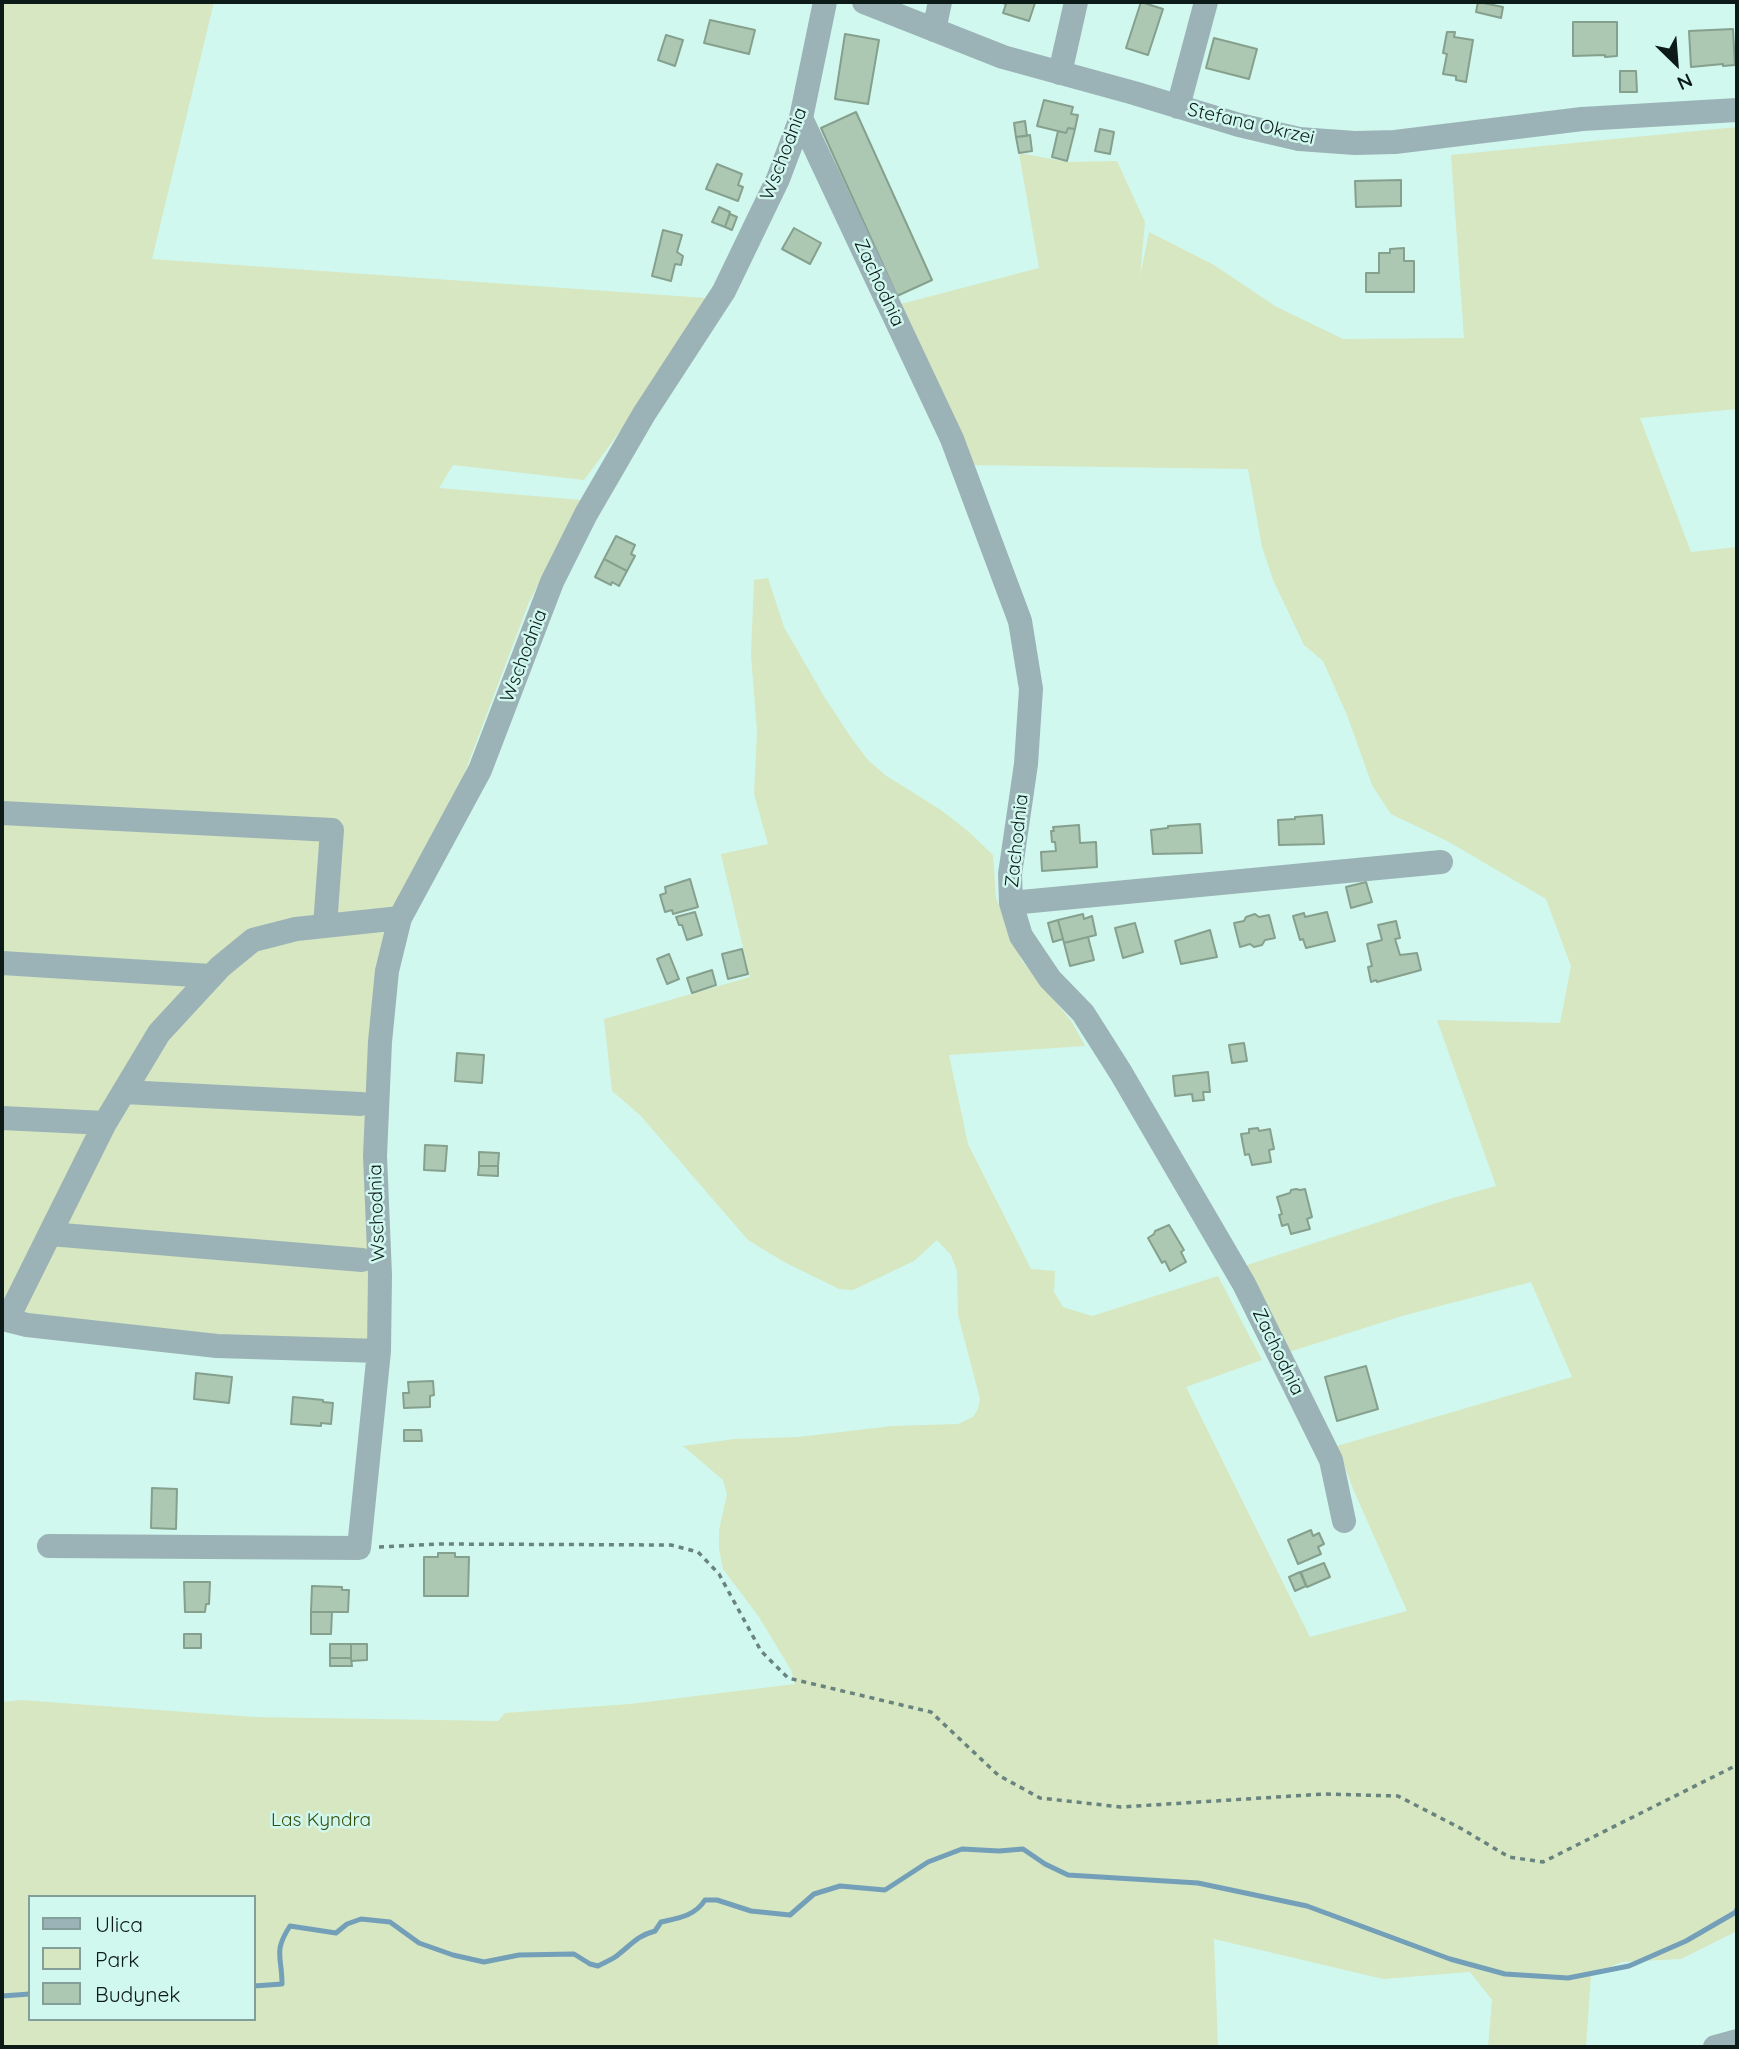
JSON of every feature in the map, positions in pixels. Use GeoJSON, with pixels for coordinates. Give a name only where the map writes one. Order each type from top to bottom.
{"type":"FeatureCollection","features":[{"type":"Feature","properties":{"kind":"street","name":"Wschodnia"},"geometry":{"type":"LineString","coordinates":[[359,1548],[379,1351],[380,1275],[375,1157],[380,1042],[387,971],[400,918],[480,770],[552,582],[586,514],[644,414],[724,291],[778,179],[801,118],[825,2]]}},
{"type":"Feature","properties":{"kind":"street","name":"Stefana Okrzei"},"geometry":{"type":"LineString","coordinates":[[864,2],[1003,57],[1239,125],[1299,139],[1355,143],[1395,142],[1582,119],[1737,110]]}},
{"type":"Feature","properties":{"kind":"street"},"geometry":{"type":"LineString","coordinates":[[934,30],[940,2]]}},
{"type":"Feature","properties":{"kind":"street"},"geometry":{"type":"LineString","coordinates":[[1060,73],[1076,2]]}},
{"type":"Feature","properties":{"kind":"street"},"geometry":{"type":"LineString","coordinates":[[1178,107],[1206,2]]}},
{"type":"Feature","properties":{"kind":"street","name":"Zachodnia"},"geometry":{"type":"LineString","coordinates":[[801,118],[952,439],[1020,621],[1031,689],[1026,764],[1010,874],[1011,903],[1021,936],[1050,979],[1083,1013],[1096,1033],[1244,1284],[1331,1460],[1344,1521]]}},
{"type":"Feature","properties":{"kind":"street"},"geometry":{"type":"LineString","coordinates":[[2,813],[332,830],[325,926]]}},
{"type":"Feature","properties":{"kind":"street"},"geometry":{"type":"LineString","coordinates":[[1011,903],[1441,862]]}},
{"type":"Feature","properties":{"kind":"street"},"geometry":{"type":"LineString","coordinates":[[379,1351],[217,1346],[27,1325],[4,1320],[104,1123],[159,1033],[211,976],[253,940],[296,929],[400,918]]}},
{"type":"Feature","properties":{"kind":"street"},"geometry":{"type":"LineString","coordinates":[[2,963],[211,976]]}},
{"type":"Feature","properties":{"kind":"street"},"geometry":{"type":"LineString","coordinates":[[124,1092],[361,1104]]}},
{"type":"Feature","properties":{"kind":"street"},"geometry":{"type":"LineString","coordinates":[[2,1118],[104,1123]]}},
{"type":"Feature","properties":{"kind":"street"},"geometry":{"type":"LineString","coordinates":[[50,1234],[362,1260]]}},
{"type":"Feature","properties":{"kind":"street"},"geometry":{"type":"LineString","coordinates":[[48,1546],[359,1548]]}},
{"type":"Feature","properties":{"kind":"street"},"geometry":{"type":"LineString","coordinates":[[1715,2047],[1737,2040]]}},
{"type":"Feature","properties":{"kind":"path"},"geometry":{"type":"LineString","coordinates":[[359,1548],[439,1544],[671,1545],[698,1552],[719,1574],[761,1651],[788,1678],[932,1712],[998,1775],[1040,1798],[1121,1807],[1324,1794],[1398,1797],[1462,1829],[1509,1857],[1543,1862],[1737,1765]]}},
{"type":"Feature","properties":{"kind":"green space"},"geometry":{"type":"Polygon","coordinates":[[[2,2],[214,2],[152,259],[706,298],[644,399],[584,480],[453,465],[439,488],[582,500],[529,602],[448,817],[390,937],[373,1359],[2,1322],[2,2]]]}},
{"type":"Feature","properties":{"kind":"green space","name":"Las Kyndra"},"geometry":{"type":"Polygon","coordinates":[[[1737,127],[1737,409],[1640,418],[1691,552],[1737,547],[1737,1931],[1681,1959],[1622,1962],[1591,1975],[1586,2047],[1488,2047],[1492,2000],[1470,1972],[1383,1979],[1214,1939],[1218,2047],[2,2047],[2,1702],[21,1700],[254,1717],[498,1721],[505,1713],[630,1704],[795,1684],[791,1670],[759,1617],[723,1569],[719,1530],[727,1494],[723,1480],[683,1446],[892,1426],[958,1424],[973,1417],[978,1409],[980,1399],[958,1315],[957,1271],[951,1255],[937,1240],[914,1261],[853,1290],[839,1289],[784,1262],[748,1240],[640,1115],[612,1091],[604,1019],[750,977],[721,854],[768,844],[754,794],[757,732],[751,655],[754,580],[768,578],[784,627],[825,698],[868,760],[885,775],[941,810],[993,855],[996,898],[1022,961],[1072,1022],[1085,1046],[949,1055],[968,1144],[1031,1269],[1055,1271],[1054,1292],[1063,1307],[1092,1316],[1218,1276],[1262,1360],[1186,1387],[1310,1637],[1407,1611],[1337,1446],[1572,1377],[1531,1282],[1402,1316],[1286,1353],[1238,1268],[1496,1186],[1437,1020],[1560,1023],[1571,966],[1546,899],[1449,842],[1391,814],[1372,785],[1347,715],[1323,661],[1304,645],[1273,580],[1262,547],[1248,469],[967,465],[897,305],[1039,268],[1019,153],[1068,162],[1117,161],[1145,222],[1140,277],[1149,232],[1214,265],[1275,306],[1343,339],[1464,338],[1451,155],[1737,127]]]}},
{"type":"Feature","properties":{"kind":"building"},"geometry":{"type":"Polygon","coordinates":[[[999,2],[1035,3],[1029,21],[1003,13],[1006,4],[999,2]]]}},
{"type":"Feature","properties":{"kind":"building"},"geometry":{"type":"Polygon","coordinates":[[[1141,2],[1163,9],[1148,55],[1126,48],[1141,2]]]}},
{"type":"Feature","properties":{"kind":"building"},"geometry":{"type":"Polygon","coordinates":[[[1478,2],[1503,7],[1501,18],[1476,12],[1478,2]]]}},
{"type":"Feature","properties":{"kind":"building"},"geometry":{"type":"Polygon","coordinates":[[[710,20],[755,30],[749,54],[704,43],[710,20]]]}},
{"type":"Feature","properties":{"kind":"building"},"geometry":{"type":"Polygon","coordinates":[[[1573,22],[1617,22],[1617,56],[1573,56],[1573,22]]]}},
{"type":"Feature","properties":{"kind":"building"},"geometry":{"type":"Polygon","coordinates":[[[1733,29],[1735,65],[1691,67],[1689,31],[1733,29]]]}},
{"type":"Feature","properties":{"kind":"building"},"geometry":{"type":"Polygon","coordinates":[[[1447,32],[1455,32],[1454,37],[1473,40],[1466,82],[1456,80],[1456,76],[1443,74],[1447,32]]]}},
{"type":"Feature","properties":{"kind":"building"},"geometry":{"type":"Polygon","coordinates":[[[845,34],[879,40],[868,104],[835,99],[845,34]]]}},
{"type":"Feature","properties":{"kind":"building"},"geometry":{"type":"Polygon","coordinates":[[[666,35],[683,40],[675,66],[658,60],[666,35]]]}},
{"type":"Feature","properties":{"kind":"building"},"geometry":{"type":"Polygon","coordinates":[[[1214,38],[1257,49],[1249,79],[1206,68],[1214,38]]]}},
{"type":"Feature","properties":{"kind":"building"},"geometry":{"type":"Polygon","coordinates":[[[1620,71],[1636,71],[1637,92],[1620,92],[1620,71]]]}},
{"type":"Feature","properties":{"kind":"building"},"geometry":{"type":"Polygon","coordinates":[[[1044,100],[1073,107],[1071,114],[1078,115],[1075,129],[1068,128],[1066,133],[1037,126],[1044,100]]]}},
{"type":"Feature","properties":{"kind":"building"},"geometry":{"type":"Polygon","coordinates":[[[856,112],[932,280],[897,296],[821,128],[856,112]]]}},
{"type":"Feature","properties":{"kind":"building"},"geometry":{"type":"Polygon","coordinates":[[[1025,121],[1027,136],[1016,137],[1014,123],[1025,121]]]}},
{"type":"Feature","properties":{"kind":"building"},"geometry":{"type":"Polygon","coordinates":[[[1068,128],[1075,129],[1067,161],[1052,157],[1058,131],[1066,133],[1068,128]]]}},
{"type":"Feature","properties":{"kind":"building"},"geometry":{"type":"Polygon","coordinates":[[[1100,129],[1114,132],[1110,154],[1095,151],[1100,129]]]}},
{"type":"Feature","properties":{"kind":"building"},"geometry":{"type":"Polygon","coordinates":[[[1030,135],[1032,151],[1019,153],[1016,137],[1030,135]]]}},
{"type":"Feature","properties":{"kind":"building"},"geometry":{"type":"Polygon","coordinates":[[[717,164],[742,174],[738,185],[743,187],[738,201],[706,189],[717,164]]]}},
{"type":"Feature","properties":{"kind":"building"},"geometry":{"type":"Polygon","coordinates":[[[1401,180],[1401,206],[1356,207],[1355,181],[1401,180]]]}},
{"type":"Feature","properties":{"kind":"building"},"geometry":{"type":"Polygon","coordinates":[[[719,207],[730,212],[725,227],[712,222],[719,207]]]}},
{"type":"Feature","properties":{"kind":"building"},"geometry":{"type":"Polygon","coordinates":[[[730,214],[737,217],[732,230],[725,227],[730,214]]]}},
{"type":"Feature","properties":{"kind":"building"},"geometry":{"type":"Polygon","coordinates":[[[794,228],[821,243],[810,264],[782,249],[794,228]]]}},
{"type":"Feature","properties":{"kind":"building"},"geometry":{"type":"Polygon","coordinates":[[[663,230],[682,235],[677,252],[683,256],[681,265],[675,264],[671,281],[652,276],[663,230]]]}},
{"type":"Feature","properties":{"kind":"building"},"geometry":{"type":"Polygon","coordinates":[[[1404,248],[1404,261],[1414,261],[1414,292],[1366,292],[1366,273],[1379,273],[1379,253],[1390,253],[1390,249],[1404,248]]]}},
{"type":"Feature","properties":{"kind":"building"},"geometry":{"type":"Polygon","coordinates":[[[616,536],[635,545],[631,554],[635,556],[627,571],[604,559],[616,536]]]}},
{"type":"Feature","properties":{"kind":"building"},"geometry":{"type":"Polygon","coordinates":[[[604,559],[627,571],[619,586],[595,577],[604,559]]]}},
{"type":"Feature","properties":{"kind":"building"},"geometry":{"type":"Polygon","coordinates":[[[1322,815],[1324,844],[1279,845],[1278,820],[1322,815]]]}},
{"type":"Feature","properties":{"kind":"building"},"geometry":{"type":"Polygon","coordinates":[[[1200,824],[1202,853],[1153,854],[1151,830],[1200,824]]]}},
{"type":"Feature","properties":{"kind":"building"},"geometry":{"type":"Polygon","coordinates":[[[1079,825],[1080,843],[1096,842],[1097,867],[1042,871],[1041,852],[1056,851],[1055,842],[1052,842],[1053,827],[1079,825]]]}},
{"type":"Feature","properties":{"kind":"building"},"geometry":{"type":"Polygon","coordinates":[[[690,879],[698,907],[673,914],[672,910],[665,912],[660,895],[666,893],[665,887],[690,879]]]}},
{"type":"Feature","properties":{"kind":"building"},"geometry":{"type":"Polygon","coordinates":[[[1366,882],[1372,902],[1351,908],[1346,887],[1366,882]]]}},
{"type":"Feature","properties":{"kind":"building"},"geometry":{"type":"Polygon","coordinates":[[[695,912],[702,935],[687,940],[676,917],[695,912]]]}},
{"type":"Feature","properties":{"kind":"building"},"geometry":{"type":"Polygon","coordinates":[[[1327,912],[1335,941],[1306,948],[1303,939],[1300,940],[1293,916],[1304,913],[1305,917],[1327,912]]]}},
{"type":"Feature","properties":{"kind":"building"},"geometry":{"type":"Polygon","coordinates":[[[1083,914],[1084,919],[1092,916],[1096,935],[1064,943],[1058,920],[1083,914]]]}},
{"type":"Feature","properties":{"kind":"building"},"geometry":{"type":"Polygon","coordinates":[[[1255,914],[1259,917],[1269,915],[1275,938],[1265,940],[1262,945],[1240,947],[1234,923],[1244,921],[1246,917],[1255,914]]]}},
{"type":"Feature","properties":{"kind":"building"},"geometry":{"type":"Polygon","coordinates":[[[1058,920],[1063,939],[1053,942],[1048,923],[1058,920]]]}},
{"type":"Feature","properties":{"kind":"building"},"geometry":{"type":"Polygon","coordinates":[[[1396,921],[1400,938],[1395,939],[1400,955],[1417,953],[1421,970],[1371,982],[1368,967],[1372,966],[1367,944],[1382,940],[1378,925],[1396,921]]]}},
{"type":"Feature","properties":{"kind":"building"},"geometry":{"type":"Polygon","coordinates":[[[1135,923],[1143,952],[1123,958],[1115,928],[1135,923]]]}},
{"type":"Feature","properties":{"kind":"building"},"geometry":{"type":"Polygon","coordinates":[[[1210,930],[1217,957],[1181,964],[1175,941],[1210,930]]]}},
{"type":"Feature","properties":{"kind":"building"},"geometry":{"type":"Polygon","coordinates":[[[1088,937],[1094,960],[1070,966],[1064,943],[1088,937]]]}},
{"type":"Feature","properties":{"kind":"building"},"geometry":{"type":"Polygon","coordinates":[[[742,949],[748,974],[728,979],[722,954],[742,949]]]}},
{"type":"Feature","properties":{"kind":"building"},"geometry":{"type":"Polygon","coordinates":[[[669,954],[679,979],[667,984],[657,959],[669,954]]]}},
{"type":"Feature","properties":{"kind":"building"},"geometry":{"type":"Polygon","coordinates":[[[712,970],[716,985],[692,993],[687,978],[712,970]]]}},
{"type":"Feature","properties":{"kind":"building"},"geometry":{"type":"Polygon","coordinates":[[[1244,1043],[1247,1061],[1232,1063],[1229,1045],[1244,1043]]]}},
{"type":"Feature","properties":{"kind":"building"},"geometry":{"type":"Polygon","coordinates":[[[457,1053],[484,1055],[482,1083],[455,1081],[457,1053]]]}},
{"type":"Feature","properties":{"kind":"building"},"geometry":{"type":"Polygon","coordinates":[[[1208,1072],[1210,1092],[1203,1092],[1204,1100],[1193,1101],[1192,1094],[1175,1096],[1173,1076],[1208,1072]]]}},
{"type":"Feature","properties":{"kind":"building"},"geometry":{"type":"Polygon","coordinates":[[[1258,1128],[1259,1131],[1270,1129],[1274,1149],[1269,1150],[1271,1162],[1252,1165],[1249,1154],[1245,1155],[1241,1134],[1258,1128]]]}},
{"type":"Feature","properties":{"kind":"building"},"geometry":{"type":"Polygon","coordinates":[[[425,1145],[447,1146],[445,1171],[424,1170],[425,1145]]]}},
{"type":"Feature","properties":{"kind":"building"},"geometry":{"type":"Polygon","coordinates":[[[479,1152],[499,1153],[498,1166],[479,1166],[479,1152]]]}},
{"type":"Feature","properties":{"kind":"building"},"geometry":{"type":"Polygon","coordinates":[[[479,1166],[498,1166],[498,1176],[478,1175],[479,1166]]]}},
{"type":"Feature","properties":{"kind":"building"},"geometry":{"type":"Polygon","coordinates":[[[1296,1189],[1305,1189],[1312,1217],[1307,1219],[1310,1229],[1291,1234],[1288,1224],[1282,1226],[1277,1197],[1296,1189]]]}},
{"type":"Feature","properties":{"kind":"building"},"geometry":{"type":"Polygon","coordinates":[[[1169,1225],[1184,1250],[1181,1252],[1186,1262],[1170,1271],[1165,1261],[1162,1263],[1148,1238],[1155,1231],[1169,1225]]]}},
{"type":"Feature","properties":{"kind":"building"},"geometry":{"type":"Polygon","coordinates":[[[1366,1366],[1378,1409],[1337,1421],[1325,1377],[1366,1366]]]}},
{"type":"Feature","properties":{"kind":"building"},"geometry":{"type":"Polygon","coordinates":[[[196,1373],[232,1377],[229,1403],[194,1399],[196,1373]]]}},
{"type":"Feature","properties":{"kind":"building"},"geometry":{"type":"Polygon","coordinates":[[[433,1381],[434,1395],[430,1396],[430,1407],[404,1408],[403,1393],[409,1393],[408,1382],[433,1381]]]}},
{"type":"Feature","properties":{"kind":"building"},"geometry":{"type":"Polygon","coordinates":[[[293,1397],[333,1403],[331,1424],[291,1424],[293,1397]]]}},
{"type":"Feature","properties":{"kind":"building"},"geometry":{"type":"Polygon","coordinates":[[[404,1430],[421,1430],[422,1441],[404,1441],[404,1430]]]}},
{"type":"Feature","properties":{"kind":"building"},"geometry":{"type":"Polygon","coordinates":[[[152,1488],[177,1489],[176,1529],[151,1528],[152,1488]]]}},
{"type":"Feature","properties":{"kind":"building"},"geometry":{"type":"Polygon","coordinates":[[[1311,1530],[1313,1536],[1319,1533],[1324,1544],[1318,1547],[1321,1554],[1298,1564],[1288,1540],[1311,1530]]]}},
{"type":"Feature","properties":{"kind":"building"},"geometry":{"type":"Polygon","coordinates":[[[438,1553],[455,1553],[455,1557],[469,1557],[468,1596],[424,1596],[424,1557],[438,1557],[438,1553]]]}},
{"type":"Feature","properties":{"kind":"building"},"geometry":{"type":"Polygon","coordinates":[[[1324,1563],[1330,1577],[1307,1587],[1301,1572],[1324,1563]]]}},
{"type":"Feature","properties":{"kind":"building"},"geometry":{"type":"Polygon","coordinates":[[[1300,1572],[1306,1586],[1295,1591],[1289,1577],[1300,1572]]]}},
{"type":"Feature","properties":{"kind":"building"},"geometry":{"type":"Polygon","coordinates":[[[184,1582],[210,1582],[209,1604],[206,1604],[205,1612],[185,1612],[184,1582]]]}},
{"type":"Feature","properties":{"kind":"building"},"geometry":{"type":"Polygon","coordinates":[[[312,1586],[342,1587],[342,1590],[349,1590],[348,1612],[311,1612],[312,1586]]]}},
{"type":"Feature","properties":{"kind":"building"},"geometry":{"type":"Polygon","coordinates":[[[311,1612],[332,1612],[331,1634],[311,1634],[311,1612]]]}},
{"type":"Feature","properties":{"kind":"building"},"geometry":{"type":"Polygon","coordinates":[[[184,1634],[201,1634],[201,1648],[184,1648],[184,1634]]]}},
{"type":"Feature","properties":{"kind":"building"},"geometry":{"type":"Polygon","coordinates":[[[330,1644],[351,1644],[351,1658],[330,1658],[330,1644]]]}},
{"type":"Feature","properties":{"kind":"building"},"geometry":{"type":"Polygon","coordinates":[[[351,1644],[367,1644],[367,1660],[351,1661],[351,1644]]]}},
{"type":"Feature","properties":{"kind":"building"},"geometry":{"type":"Polygon","coordinates":[[[330,1658],[351,1658],[352,1666],[330,1666],[330,1658]]]}},
{"type":"Feature","properties":{"kind":"waterway"},"geometry":{"type":"LineString","coordinates":[[256,1986],[282,1984],[280,1948],[290,1926],[336,1933],[347,1924],[361,1919],[390,1922],[419,1943],[484,1962],[519,1955],[574,1954],[598,1966],[615,1957],[639,1938],[655,1931],[661,1922],[691,1913],[705,1900],[717,1900],[751,1911],[790,1915],[814,1894],[840,1886],[885,1890],[928,1862],[962,1849],[1023,1849],[1068,1875],[1198,1883],[1307,1906],[1450,1959],[1505,1974],[1568,1978],[1629,1966],[1686,1941],[1737,1909]]}},
{"type":"Feature","properties":{"kind":"waterway"},"geometry":{"type":"LineString","coordinates":[[2,1996],[28,1994]]}}]}
